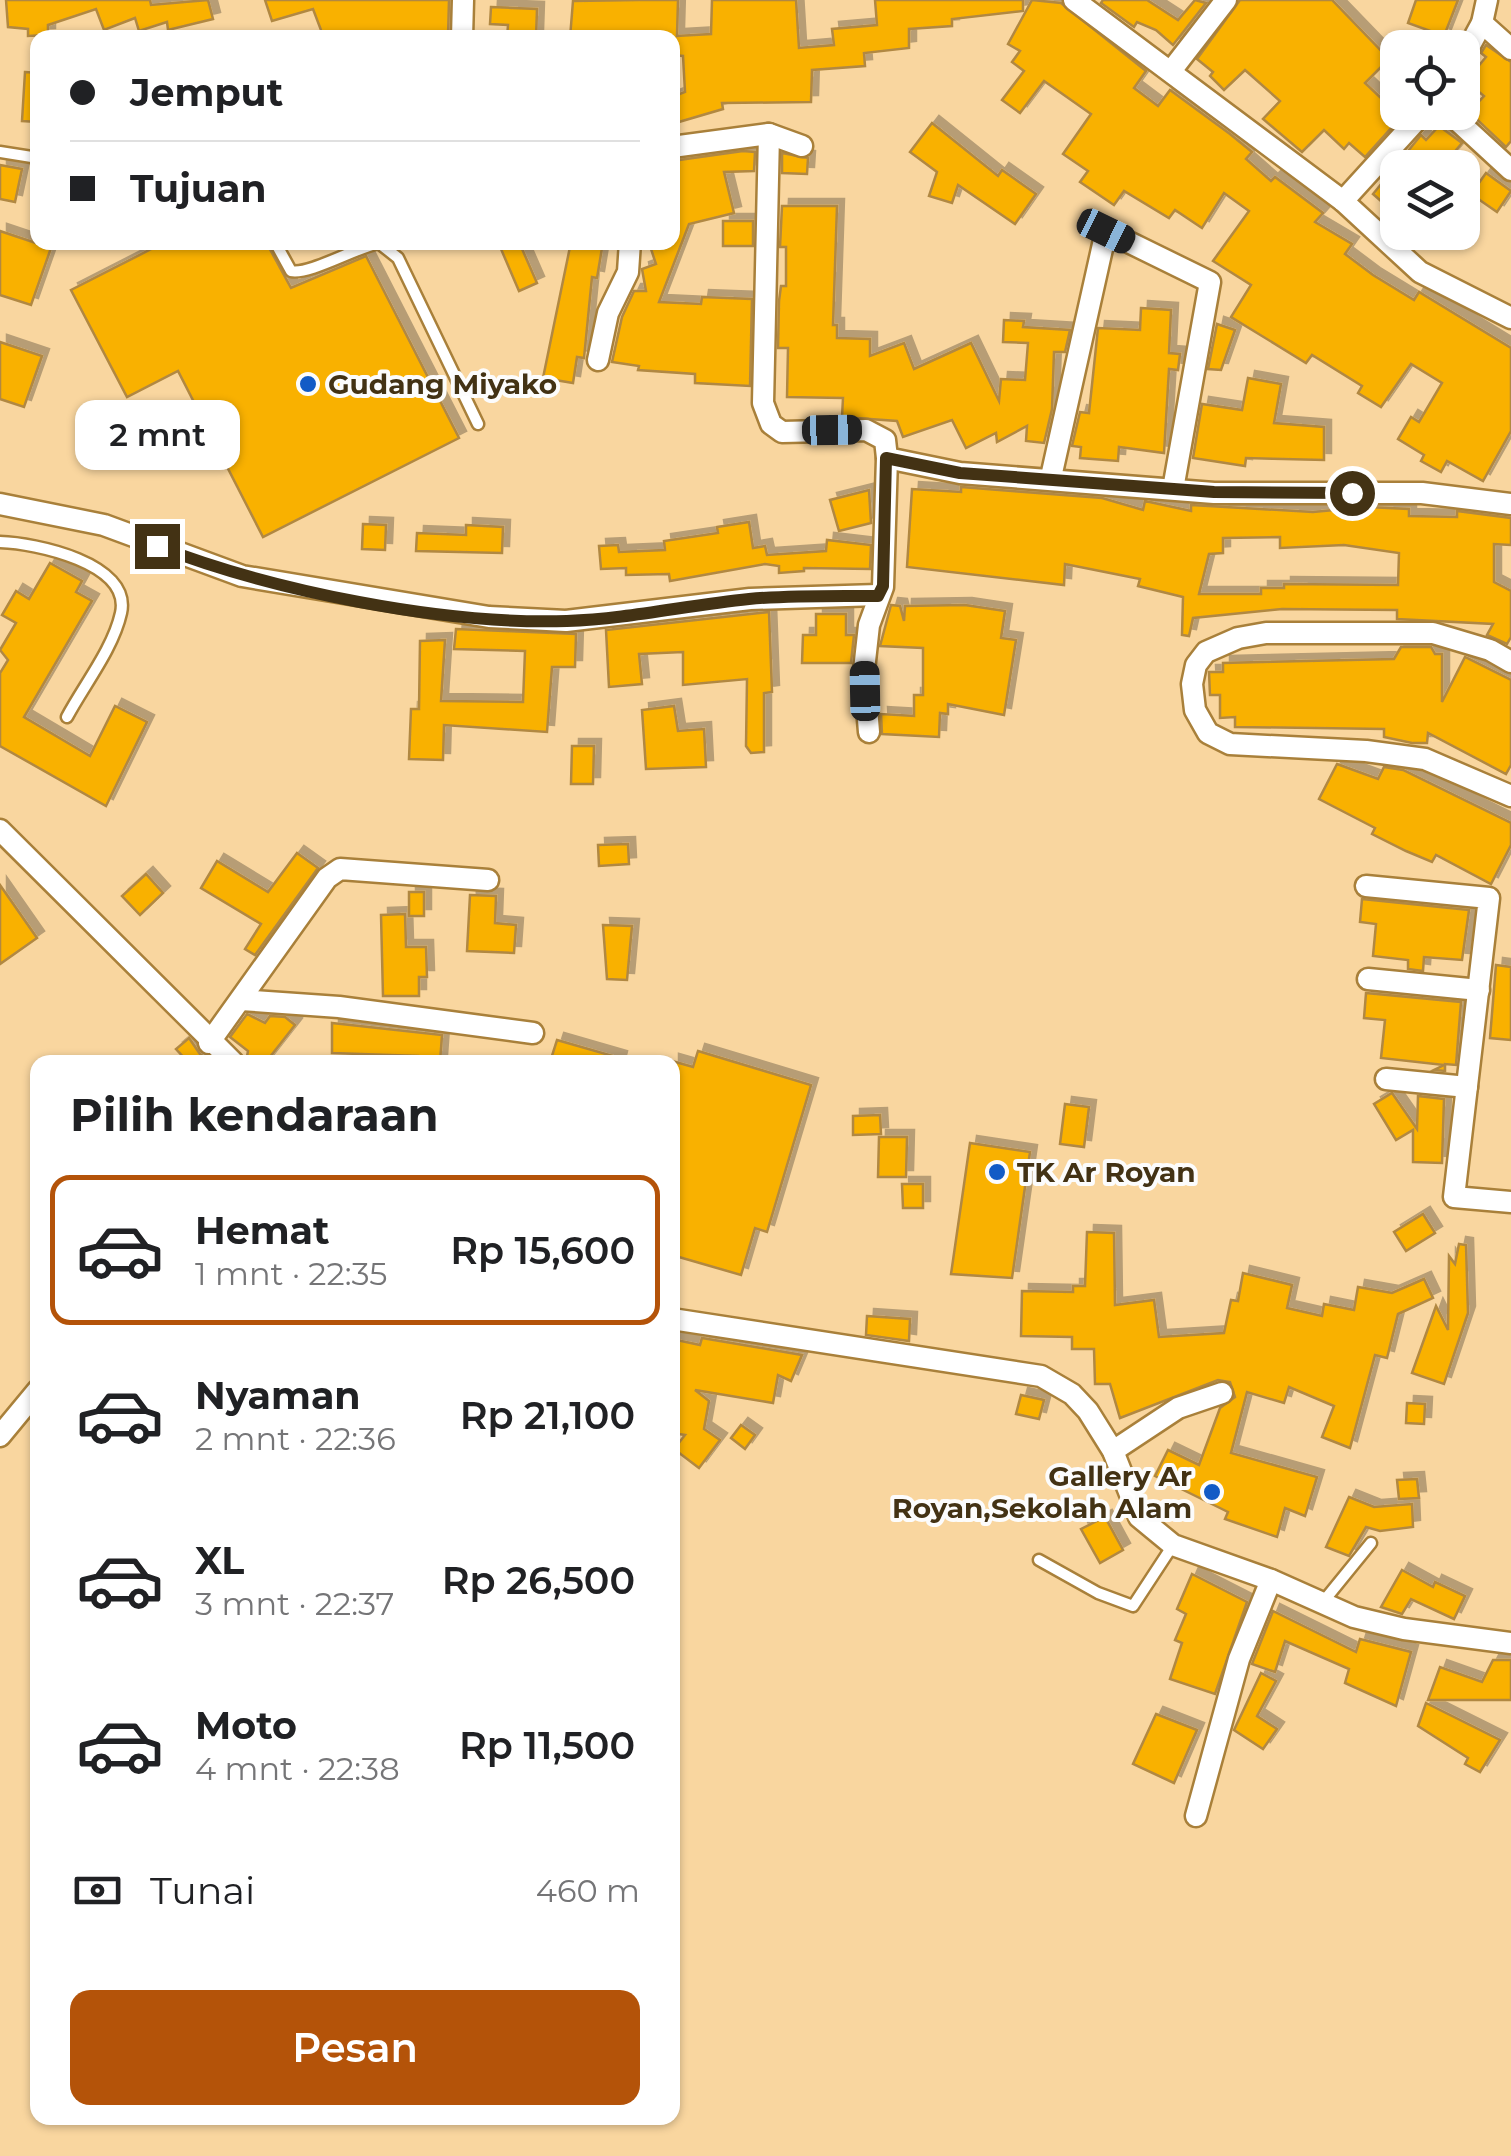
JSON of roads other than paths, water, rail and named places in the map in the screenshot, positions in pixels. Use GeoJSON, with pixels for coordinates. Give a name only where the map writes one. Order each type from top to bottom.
{"type":"FeatureCollection","features":[{"type":"Feature","properties":{"kind":"street"},"geometry":{"type":"LineString","coordinates":[[462,30],[463,0]]}},
{"type":"Feature","properties":{"kind":"street"},"geometry":{"type":"LineString","coordinates":[[1074,0],[1097,7],[1171,71],[1343,201],[1420,272],[1508,312]]}},
{"type":"Feature","properties":{"kind":"street"},"geometry":{"type":"LineString","coordinates":[[1171,71],[1226,0]]}},
{"type":"Feature","properties":{"kind":"street"},"geometry":{"type":"LineString","coordinates":[[1478,30],[1487,0]]}},
{"type":"Feature","properties":{"kind":"street"},"geometry":{"type":"LineString","coordinates":[[1482,23],[1511,48]]}},
{"type":"Feature","properties":{"kind":"street"},"geometry":{"type":"LineString","coordinates":[[1343,201],[1408,130]]}},
{"type":"Feature","properties":{"kind":"street"},"geometry":{"type":"LineString","coordinates":[[1468,130],[1511,170]]}},
{"type":"Feature","properties":{"kind":"street"},"geometry":{"type":"LineString","coordinates":[[769,134],[764,413],[782,432],[866,430],[880,434],[888,446],[883,586],[869,625],[864,670],[869,732]]}},
{"type":"Feature","properties":{"kind":"street"},"geometry":{"type":"LineString","coordinates":[[680,146],[769,134],[802,146]]}},
{"type":"Feature","properties":{"kind":"street"},"geometry":{"type":"LineString","coordinates":[[1051,477],[1106,231],[1210,282],[1173,488]]}},
{"type":"Feature","properties":{"kind":"street"},"geometry":{"type":"LineString","coordinates":[[598,360],[608,313],[628,272],[629,250]]}},
{"type":"Feature","properties":{"kind":"street"},"geometry":{"type":"LineString","coordinates":[[886,458],[960,473],[1173,488],[1422,493],[1511,504]]}},
{"type":"Feature","properties":{"kind":"street"},"geometry":{"type":"LineString","coordinates":[[0,504],[104,525],[242,576],[490,618],[566,621],[750,599],[878,596]]}},
{"type":"Feature","properties":{"kind":"street"},"geometry":{"type":"LineString","coordinates":[[1511,662],[1490,650],[1432,633],[1266,633],[1238,638],[1206,652],[1196,665],[1192,684],[1195,710],[1208,732],[1230,744],[1366,750],[1425,758],[1511,796]]}},
{"type":"Feature","properties":{"kind":"street"},"geometry":{"type":"LineString","coordinates":[[0,830],[225,1055]]}},
{"type":"Feature","properties":{"kind":"street"},"geometry":{"type":"LineString","coordinates":[[210,1043],[327,878],[340,869],[488,880]]}},
{"type":"Feature","properties":{"kind":"street"},"geometry":{"type":"LineString","coordinates":[[1366,886],[1489,898],[1454,1197],[1511,1202]]}},
{"type":"Feature","properties":{"kind":"street"},"geometry":{"type":"LineString","coordinates":[[1368,979],[1479,990]]}},
{"type":"Feature","properties":{"kind":"street"},"geometry":{"type":"LineString","coordinates":[[241,1000],[358,1009],[533,1033]]}},
{"type":"Feature","properties":{"kind":"street"},"geometry":{"type":"LineString","coordinates":[[1386,1080],[1467,1086]]}},
{"type":"Feature","properties":{"kind":"street"},"geometry":{"type":"LineString","coordinates":[[680,1320],[1041,1376],[1072,1394],[1088,1411],[1113,1451],[1139,1517],[1173,1545],[1272,1580],[1354,1616],[1404,1629],[1511,1643]]}},
{"type":"Feature","properties":{"kind":"street"},"geometry":{"type":"LineString","coordinates":[[1113,1451],[1178,1408],[1222,1393]]}},
{"type":"Feature","properties":{"kind":"street"},"geometry":{"type":"LineString","coordinates":[[0,1436],[30,1400]]}},
{"type":"Feature","properties":{"kind":"street"},"geometry":{"type":"LineString","coordinates":[[1196,1816],[1239,1659],[1272,1580]]}},
{"type":"Feature","properties":{"kind":"lane"},"geometry":{"type":"LineString","coordinates":[[0,152],[30,157]]}},
{"type":"Feature","properties":{"kind":"lane"},"geometry":{"type":"LineString","coordinates":[[279,250],[290,271],[300,273],[348,250]]}},
{"type":"Feature","properties":{"kind":"lane"},"geometry":{"type":"LineString","coordinates":[[390,250],[398,258],[478,424]]}},
{"type":"Feature","properties":{"kind":"lane"},"geometry":{"type":"LineString","coordinates":[[0,542],[52,550],[96,568],[118,586],[122,610],[67,717]]}},
{"type":"Feature","properties":{"kind":"lane"},"geometry":{"type":"LineString","coordinates":[[1324,1602],[1371,1543]]}},
{"type":"Feature","properties":{"kind":"lane"},"geometry":{"type":"LineString","coordinates":[[1039,1560],[1098,1593],[1133,1606],[1173,1545]]}},
{"type":"Feature","properties":{"kind":"place","name":"Gudang Miyako"},"geometry":{"type":"Point","coordinates":[308,384]}},
{"type":"Feature","properties":{"kind":"place","name":"TK Ar Royan"},"geometry":{"type":"Point","coordinates":[997,1172]}},
{"type":"Feature","properties":{"kind":"place","name":"Gallery Ar Royan,Sekolah Alam"},"geometry":{"type":"Point","coordinates":[1212,1492]}}]}
